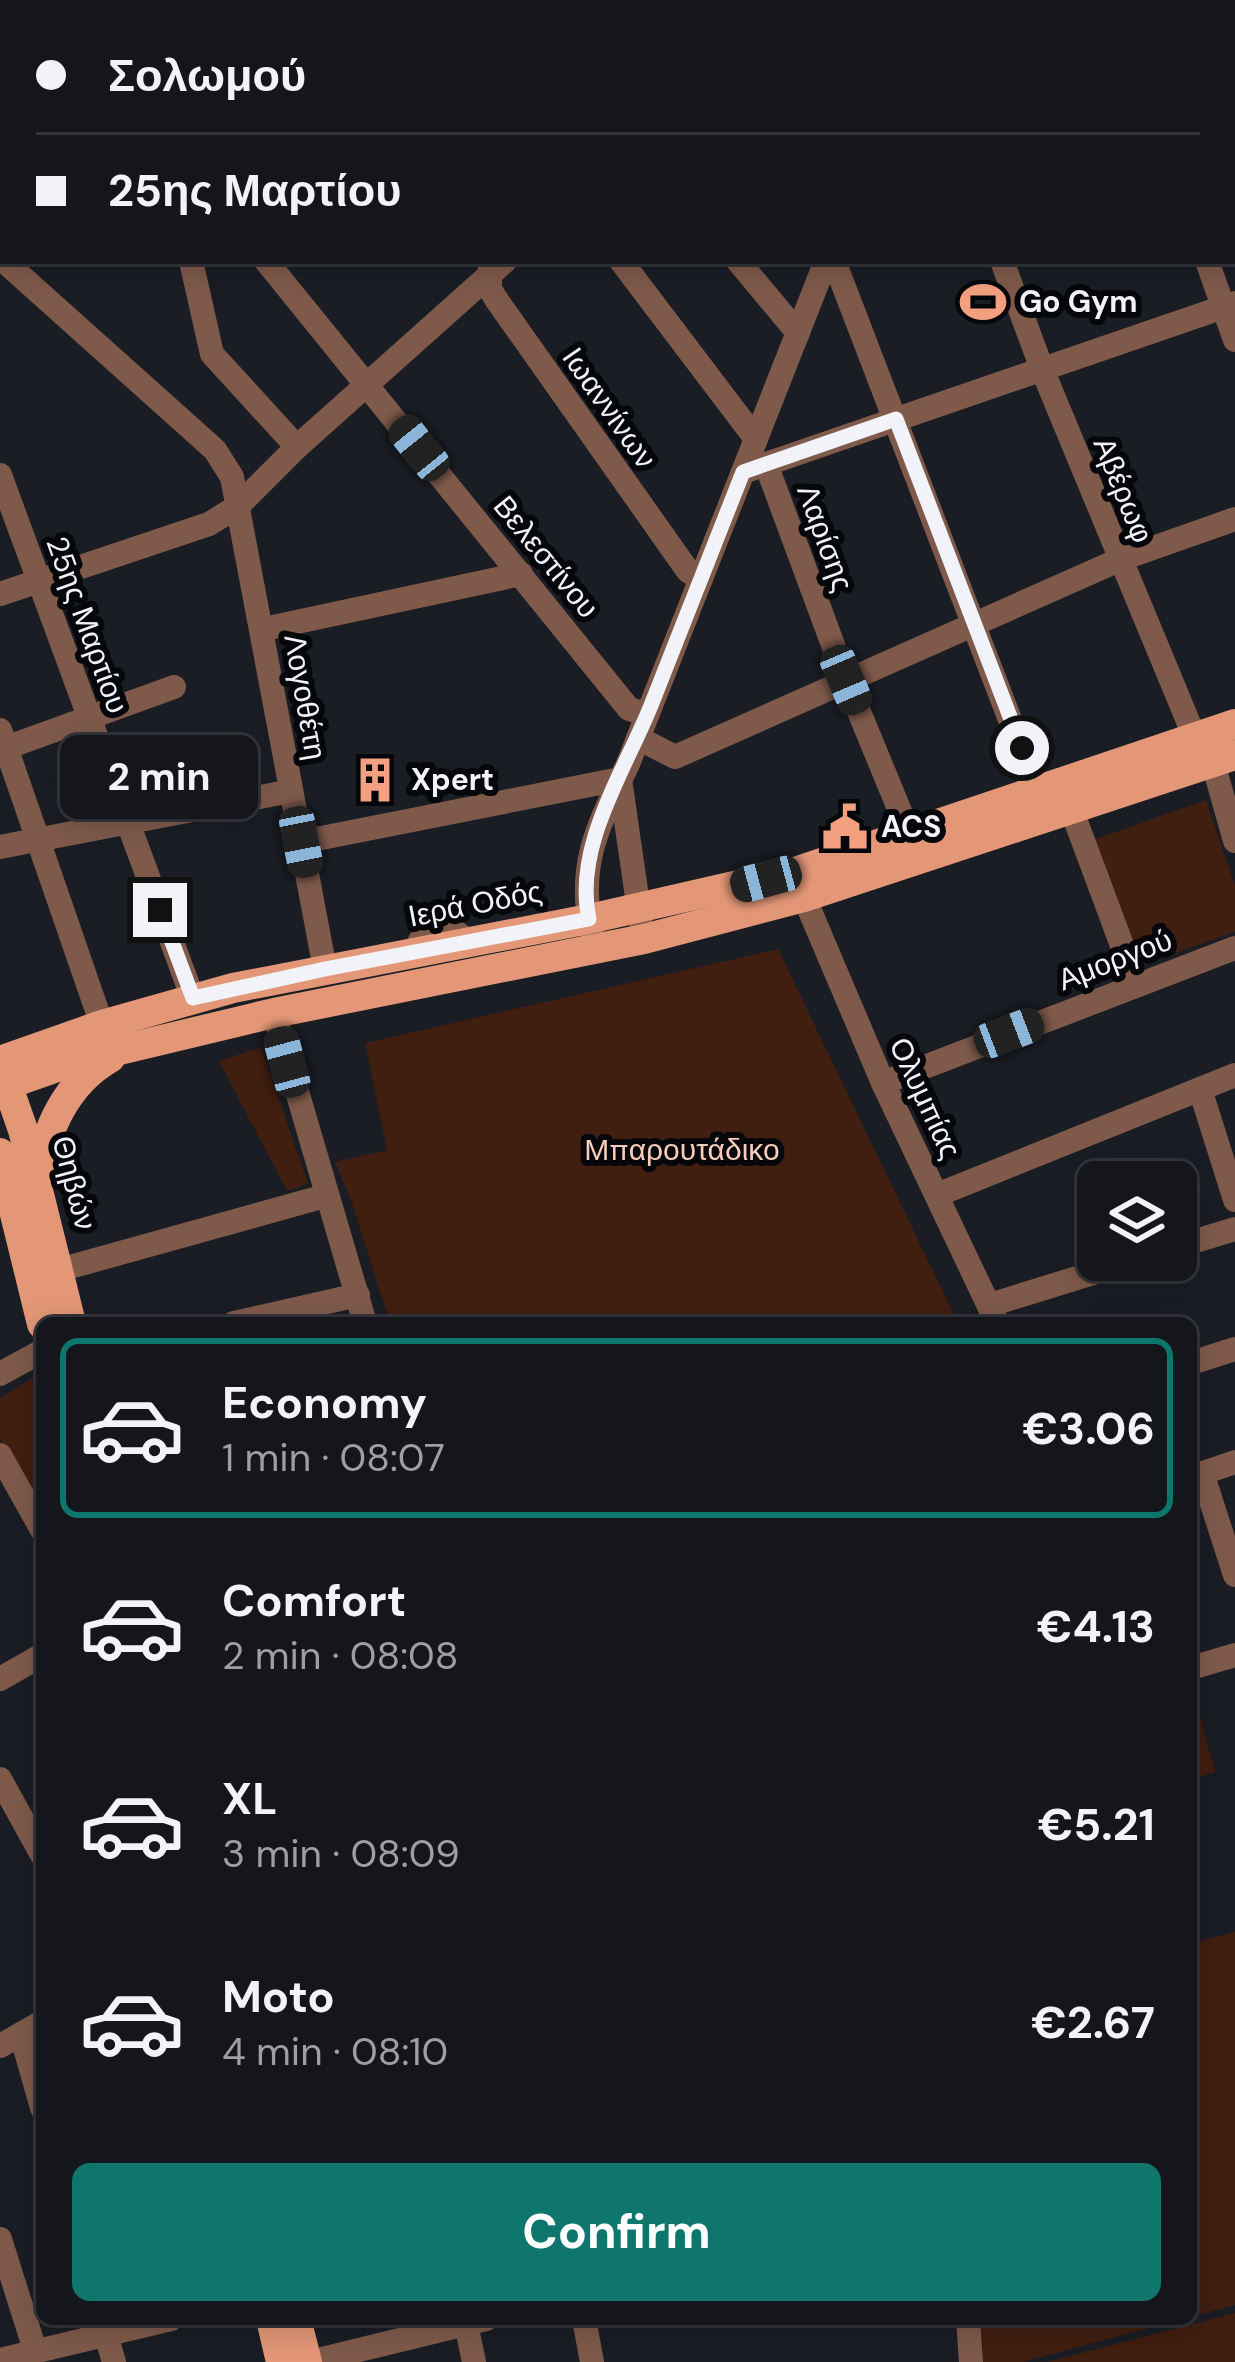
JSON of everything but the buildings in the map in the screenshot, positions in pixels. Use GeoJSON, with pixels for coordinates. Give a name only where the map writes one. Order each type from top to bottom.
{"type":"FeatureCollection","features":[{"type":"Feature","properties":{"kind":"main road","name":"Ιερά Οδός"},"geometry":{"type":"LineString","coordinates":[[2,1074],[119,1052],[592,934],[804,897],[1072,811],[1214,752],[1235,724]]}},
{"type":"Feature","properties":{"kind":"main road","name":"Ιερά Οδός"},"geometry":{"type":"LineString","coordinates":[[641,924],[1037,790],[1214,752]]}},
{"type":"Feature","properties":{"kind":"main road","name":"Ιερά Οδός"},"geometry":{"type":"LineString","coordinates":[[2,1074],[103,1025],[193,998],[468,942],[592,934]]}},
{"type":"Feature","properties":{"kind":"main road"},"geometry":{"type":"LineString","coordinates":[[46,1219],[42,1162],[56,1117],[82,1081],[119,1052]]}},
{"type":"Feature","properties":{"kind":"main road","name":"Θηβών"},"geometry":{"type":"LineString","coordinates":[[2,1074],[70,1317]]}},
{"type":"Feature","properties":{"kind":"main road"},"geometry":{"type":"LineString","coordinates":[[0,1153],[40,1317]]}},
{"type":"Feature","properties":{"kind":"main road"},"geometry":{"type":"LineString","coordinates":[[272,2325],[281,2362]]}},
{"type":"Feature","properties":{"kind":"main road"},"geometry":{"type":"LineString","coordinates":[[298,2325],[309,2362]]}},
{"type":"Feature","properties":{"kind":"street"},"geometry":{"type":"LineString","coordinates":[[192,264],[212,354],[297,447]]}},
{"type":"Feature","properties":{"kind":"street","name":"Βελεστίνου"},"geometry":{"type":"LineString","coordinates":[[268,264],[629,709],[675,758],[846,680]]}},
{"type":"Feature","properties":{"kind":"street"},"geometry":{"type":"LineString","coordinates":[[623,264],[756,439]]}},
{"type":"Feature","properties":{"kind":"street"},"geometry":{"type":"LineString","coordinates":[[740,264],[798,333]]}},
{"type":"Feature","properties":{"kind":"street"},"geometry":{"type":"LineString","coordinates":[[592,934],[584,894],[603,810],[643,726],[701,579],[754,468],[756,439],[829,264]]}},
{"type":"Feature","properties":{"kind":"street"},"geometry":{"type":"LineString","coordinates":[[831,264],[896,419],[1037,790]]}},
{"type":"Feature","properties":{"kind":"street","name":"Αβέρωφ"},"geometry":{"type":"LineString","coordinates":[[1003,264],[1120,560],[1214,752],[1235,841]]}},
{"type":"Feature","properties":{"kind":"street"},"geometry":{"type":"LineString","coordinates":[[1208,264],[1228,305],[1235,340]]}},
{"type":"Feature","properties":{"kind":"street","name":"Λογοθέτη"},"geometry":{"type":"LineString","coordinates":[[7,265],[215,450],[232,477],[325,969]]}},
{"type":"Feature","properties":{"kind":"street"},"geometry":{"type":"LineString","coordinates":[[0,594],[208,524],[238,506],[495,266]]}},
{"type":"Feature","properties":{"kind":"street","name":"Ιωαννίνων"},"geometry":{"type":"LineString","coordinates":[[495,266],[496,299],[688,571],[701,579]]}},
{"type":"Feature","properties":{"kind":"street"},"geometry":{"type":"LineString","coordinates":[[754,468],[1228,305]]}},
{"type":"Feature","properties":{"kind":"street","name":"Λαρίσης"},"geometry":{"type":"LineString","coordinates":[[754,468],[909,833]]}},
{"type":"Feature","properties":{"kind":"street","name":"25ης Μαρτίου"},"geometry":{"type":"LineString","coordinates":[[0,476],[193,998]]}},
{"type":"Feature","properties":{"kind":"street"},"geometry":{"type":"LineString","coordinates":[[846,680],[1120,560],[1235,519]]}},
{"type":"Feature","properties":{"kind":"street"},"geometry":{"type":"LineString","coordinates":[[264,629],[521,574]]}},
{"type":"Feature","properties":{"kind":"street"},"geometry":{"type":"LineString","coordinates":[[103,1025],[2,742],[89,718],[174,686]]}},
{"type":"Feature","properties":{"kind":"street"},"geometry":{"type":"LineString","coordinates":[[301,842],[620,779]]}},
{"type":"Feature","properties":{"kind":"street"},"geometry":{"type":"LineString","coordinates":[[620,779],[641,924]]}},
{"type":"Feature","properties":{"kind":"street"},"geometry":{"type":"LineString","coordinates":[[0,847],[291,790]]}},
{"type":"Feature","properties":{"kind":"street"},"geometry":{"type":"LineString","coordinates":[[1072,811],[1136,983]]}},
{"type":"Feature","properties":{"kind":"street","name":"Ολυμπίας"},"geometry":{"type":"LineString","coordinates":[[804,897],[883,1083],[993,1314]]}},
{"type":"Feature","properties":{"kind":"street","name":"Αμοργού"},"geometry":{"type":"LineString","coordinates":[[883,1083],[1235,948]]}},
{"type":"Feature","properties":{"kind":"street"},"geometry":{"type":"LineString","coordinates":[[274,1013],[364,1317]]}},
{"type":"Feature","properties":{"kind":"street"},"geometry":{"type":"LineString","coordinates":[[937,1195],[1235,1075]]}},
{"type":"Feature","properties":{"kind":"street"},"geometry":{"type":"LineString","coordinates":[[1200,1089],[1235,1200]]}},
{"type":"Feature","properties":{"kind":"street"},"geometry":{"type":"LineString","coordinates":[[59,1270],[325,1196]]}},
{"type":"Feature","properties":{"kind":"street"},"geometry":{"type":"LineString","coordinates":[[1197,1240],[1235,1228]]}},
{"type":"Feature","properties":{"kind":"street"},"geometry":{"type":"LineString","coordinates":[[993,1314],[1080,1281]]}},
{"type":"Feature","properties":{"kind":"street"},"geometry":{"type":"LineString","coordinates":[[261,1317],[358,1295]]}},
{"type":"Feature","properties":{"kind":"street"},"geometry":{"type":"LineString","coordinates":[[1197,1361],[1235,1349]]}},
{"type":"Feature","properties":{"kind":"street"},"geometry":{"type":"LineString","coordinates":[[0,1374],[36,1354]]}},
{"type":"Feature","properties":{"kind":"street"},"geometry":{"type":"LineString","coordinates":[[0,1455],[36,1519]]}},
{"type":"Feature","properties":{"kind":"street"},"geometry":{"type":"LineString","coordinates":[[1197,1475],[1235,1462]]}},
{"type":"Feature","properties":{"kind":"street"},"geometry":{"type":"LineString","coordinates":[[1197,1476],[1226,1520],[1235,1575]]}},
{"type":"Feature","properties":{"kind":"street"},"geometry":{"type":"LineString","coordinates":[[1197,1665],[1235,1655]]}},
{"type":"Feature","properties":{"kind":"street"},"geometry":{"type":"LineString","coordinates":[[0,1679],[36,1658]]}},
{"type":"Feature","properties":{"kind":"street"},"geometry":{"type":"LineString","coordinates":[[0,1779],[36,1844]]}},
{"type":"Feature","properties":{"kind":"street"},"geometry":{"type":"LineString","coordinates":[[21,2034],[36,2087]]}},
{"type":"Feature","properties":{"kind":"street"},"geometry":{"type":"LineString","coordinates":[[0,2239],[35,2350]]}},
{"type":"Feature","properties":{"kind":"street"},"geometry":{"type":"LineString","coordinates":[[309,2362],[456,2325]]}},
{"type":"Feature","properties":{"kind":"street"},"geometry":{"type":"LineString","coordinates":[[472,2325],[474,2362]]}},
{"type":"Feature","properties":{"kind":"street"},"geometry":{"type":"LineString","coordinates":[[585,2325],[592,2362]]}},
{"type":"Feature","properties":{"kind":"street"},"geometry":{"type":"LineString","coordinates":[[968,2325],[971,2362]]}},
{"type":"Feature","properties":{"kind":"street"},"geometry":{"type":"LineString","coordinates":[[0,2360],[104,2326],[114,2362]]}},
{"type":"Feature","properties":{"kind":"green space"},"geometry":{"type":"Polygon","coordinates":[[[1206,800],[1235,886],[1235,932],[1137,966],[1090,841],[1206,800]]]}},
{"type":"Feature","properties":{"kind":"green space","name":"Μπαρουτάδικο"},"geometry":{"type":"Polygon","coordinates":[[[778,949],[955,1317],[388,1317],[335,1162],[387,1150],[365,1043],[778,949]]]}},
{"type":"Feature","properties":{"kind":"green space"},"geometry":{"type":"Polygon","coordinates":[[[261,1047],[308,1184],[287,1191],[219,1061],[261,1047]]]}},
{"type":"Feature","properties":{"kind":"green space"},"geometry":{"type":"Polygon","coordinates":[[[33,1378],[36,1501],[0,1438],[0,1398],[33,1378]]]}},
{"type":"Feature","properties":{"kind":"green space"},"geometry":{"type":"Polygon","coordinates":[[[1197,1708],[1215,1772],[1197,1777],[1197,1708]]]}},
{"type":"Feature","properties":{"kind":"green space"},"geometry":{"type":"Polygon","coordinates":[[[1235,1932],[1235,2305],[1197,2315],[1197,1942],[1235,1932]]]}},
{"type":"Feature","properties":{"kind":"green space"},"geometry":{"type":"Polygon","coordinates":[[[1235,2313],[1235,2362],[1047,2362],[1197,2325],[1235,2313]]]}},
{"type":"Feature","properties":{"kind":"green space"},"geometry":{"type":"Polygon","coordinates":[[[975,2325],[1160,2325],[1023,2362],[983,2362],[975,2325]]]}},
{"type":"Feature","properties":{"kind":"place","name":"Go Gym"},"geometry":{"type":"Point","coordinates":[983,302]}},
{"type":"Feature","properties":{"kind":"place","name":"Xpert"},"geometry":{"type":"Point","coordinates":[375,780]}},
{"type":"Feature","properties":{"kind":"place","name":"ACS"},"geometry":{"type":"Point","coordinates":[845,827]}},
{"type":"Feature","properties":{"kind":"route"},"geometry":{"type":"LineString","coordinates":[[160,910],[193,998],[589,919],[586,882],[603,810],[628,764],[743,472],[896,419],[1022,748]]}}]}
